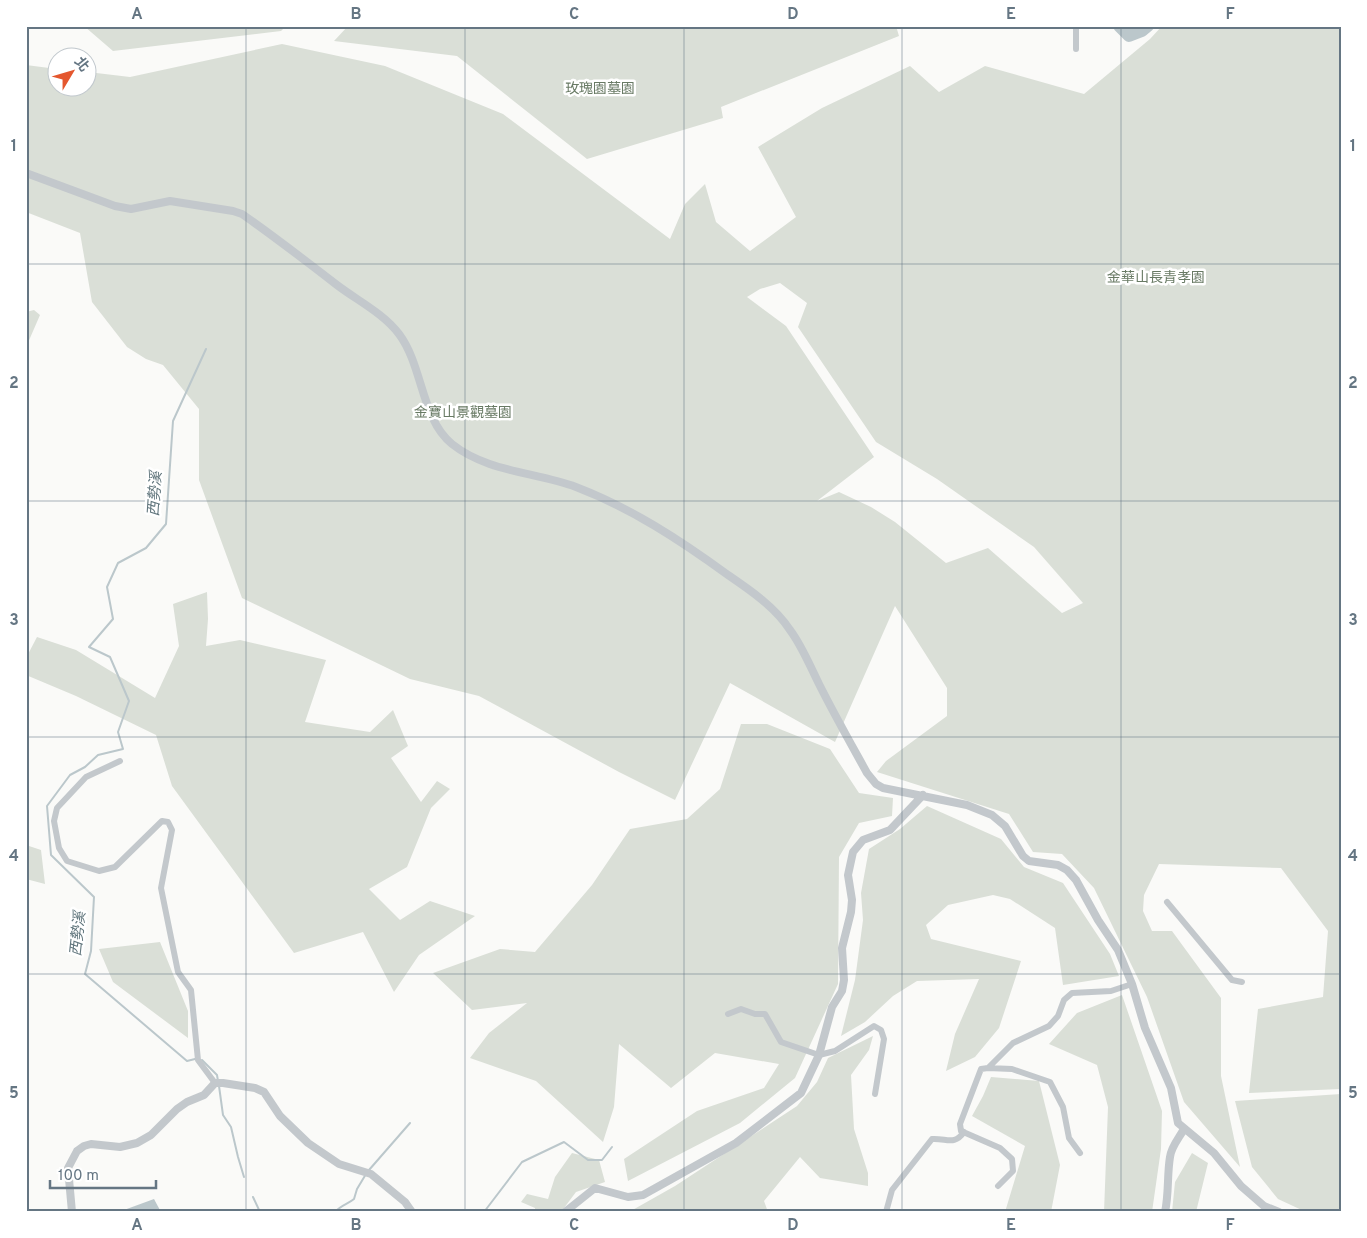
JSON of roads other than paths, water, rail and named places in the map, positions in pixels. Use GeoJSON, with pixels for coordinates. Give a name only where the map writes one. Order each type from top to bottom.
{"type":"FeatureCollection","features":[{"type":"Feature","properties":{"kind":"street"},"geometry":{"type":"LineString","coordinates":[[1076,26],[1076,49]]}},
{"type":"Feature","properties":{"kind":"street"},"geometry":{"type":"LineString","coordinates":[[26,173],[115,206],[131,208],[170,201],[242,214],[385,319],[399,334],[410,354],[435,422],[442,436],[454,446],[471,457],[491,465],[575,487],[621,508],[677,538],[773,609],[790,630],[867,773],[876,784],[883,788],[967,805],[992,815],[1005,826],[1023,856],[1029,861],[1058,865],[1067,870],[1076,880],[1098,920],[1118,950],[1132,984],[1145,1028],[1171,1088],[1178,1123],[1214,1153],[1241,1186],[1264,1206],[1279,1212]]}},
{"type":"Feature","properties":{"kind":"street"},"geometry":{"type":"LineString","coordinates":[[120,761],[86,776],[57,808],[54,821],[59,848],[68,861],[99,871],[115,867],[162,821],[168,822],[172,830],[161,888],[178,972],[191,990],[198,1060],[215,1083],[255,1088],[264,1092],[280,1116],[308,1144],[339,1164],[371,1174],[405,1202],[412,1212]]}},
{"type":"Feature","properties":{"kind":"street"},"geometry":{"type":"LineString","coordinates":[[565,1212],[595,1188],[628,1197],[643,1195],[736,1143],[801,1093],[819,1055],[832,1007],[842,991],[844,980],[842,948],[851,912],[852,900],[848,875],[853,852],[863,840],[890,830],[924,795]]}},
{"type":"Feature","properties":{"kind":"street"},"geometry":{"type":"LineString","coordinates":[[1167,902],[1232,980],[1242,982]]}},
{"type":"Feature","properties":{"kind":"street"},"geometry":{"type":"LineString","coordinates":[[988,1068],[1013,1043],[1050,1026],[1058,1016],[1064,1000],[1072,992],[1111,991],[1132,984]]}},
{"type":"Feature","properties":{"kind":"street"},"geometry":{"type":"LineString","coordinates":[[728,1014],[741,1010],[755,1014],[766,1014],[782,1042],[819,1055],[834,1051],[874,1026],[881,1030],[884,1039],[874,1094]]}},
{"type":"Feature","properties":{"kind":"street"},"geometry":{"type":"LineString","coordinates":[[998,1186],[1013,1171],[1012,1159],[1000,1148],[961,1131],[960,1124],[981,1069],[1012,1069],[1050,1082],[1063,1107],[1069,1138],[1080,1153]]}},
{"type":"Feature","properties":{"kind":"street"},"geometry":{"type":"LineString","coordinates":[[72,1212],[68,1168],[77,1151],[91,1144],[120,1147],[137,1143],[151,1135],[177,1109],[187,1102],[204,1095],[215,1083]]}},
{"type":"Feature","properties":{"kind":"street"},"geometry":{"type":"LineString","coordinates":[[1165,1212],[1168,1196],[1170,1157],[1173,1147],[1184,1129]]}},
{"type":"Feature","properties":{"kind":"street"},"geometry":{"type":"LineString","coordinates":[[886,1212],[892,1190],[932,1139],[952,1141],[959,1139],[964,1132]]}},
{"type":"Feature","properties":{"kind":"waterway"},"geometry":{"type":"LineString","coordinates":[[1119,26],[1129,36],[1142,31],[1148,26]]}},
{"type":"Feature","properties":{"kind":"waterway","name":"西勢溪"},"geometry":{"type":"LineString","coordinates":[[195,1059],[187,1061],[85,974],[91,951],[94,897],[51,855],[47,806],[70,775],[85,767],[98,755],[123,749],[118,732],[129,701],[110,657],[89,647],[113,619],[107,587],[118,563],[146,548],[166,524],[173,421],[206,349]]}},
{"type":"Feature","properties":{"kind":"waterway","name":"西勢溪"},"geometry":{"type":"LineString","coordinates":[[202,1060],[217,1075],[218,1081]]}},
{"type":"Feature","properties":{"kind":"waterway","name":"西勢溪"},"geometry":{"type":"LineString","coordinates":[[219,1086],[223,1115],[231,1127],[244,1177]]}},
{"type":"Feature","properties":{"kind":"waterway"},"geometry":{"type":"LineString","coordinates":[[369,1170],[410,1123]]}},
{"type":"Feature","properties":{"kind":"waterway"},"geometry":{"type":"LineString","coordinates":[[484,1212],[522,1162],[564,1142],[588,1160],[602,1160],[612,1147]]}},
{"type":"Feature","properties":{"kind":"waterway"},"geometry":{"type":"LineString","coordinates":[[335,1212],[354,1199],[357,1189],[366,1174]]}},
{"type":"Feature","properties":{"kind":"waterway","name":"西勢溪"},"geometry":{"type":"LineString","coordinates":[[253,1197],[260,1212]]}},
{"type":"Feature","properties":{"kind":"park label","name":"玫瑰園墓園"},"geometry":{"type":"Point","coordinates":[600,89]}},
{"type":"Feature","properties":{"kind":"park label","name":"金華山長青孝園"},"geometry":{"type":"Point","coordinates":[1156,278]}},
{"type":"Feature","properties":{"kind":"park label","name":"金寶山景觀墓園"},"geometry":{"type":"Point","coordinates":[463,413]}}]}
